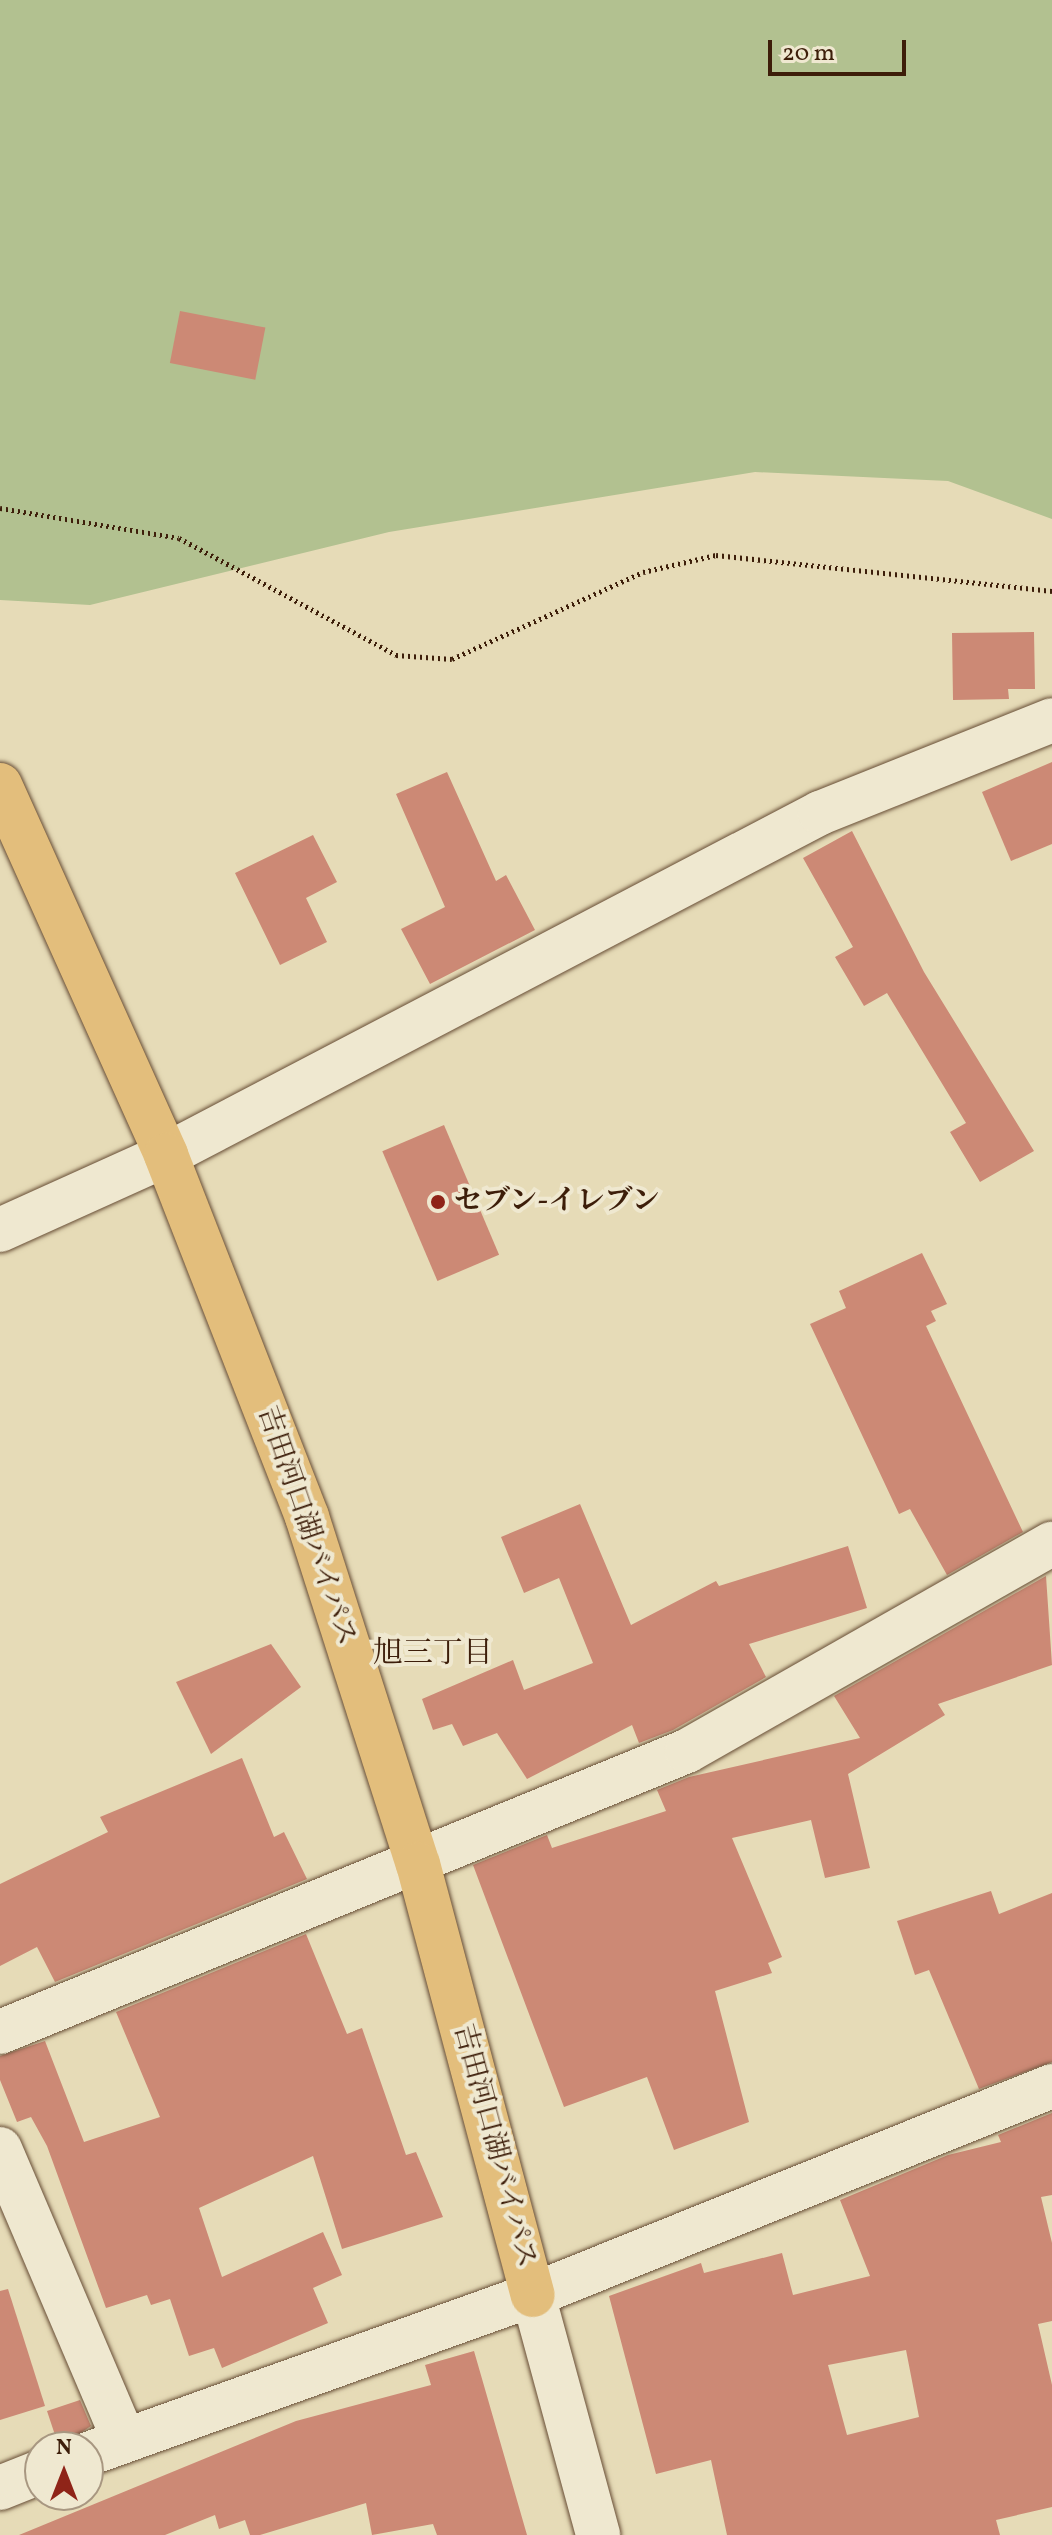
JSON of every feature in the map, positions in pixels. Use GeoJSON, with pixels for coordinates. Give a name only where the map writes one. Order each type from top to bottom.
{"type":"FeatureCollection","features":[{"type":"Feature","properties":{"kind":"highway","name":"吉田河口湖バイパス"},"geometry":{"type":"LineString","coordinates":[[0,785],[166,1155],[307,1517],[418,1864],[533,2295]]}},
{"type":"Feature","properties":{"kind":"street"},"geometry":{"type":"LineString","coordinates":[[0,1230],[166,1155],[820,813],[1052,720]]}},
{"type":"Feature","properties":{"kind":"street"},"geometry":{"type":"LineString","coordinates":[[0,2032],[418,1864],[687,1751],[1052,1544]]}},
{"type":"Feature","properties":{"kind":"street"},"geometry":{"type":"LineString","coordinates":[[0,2149],[106,2447],[533,2295],[1052,2086]]}},
{"type":"Feature","properties":{"kind":"street"},"geometry":{"type":"LineString","coordinates":[[533,2295],[598,2535]]}},
{"type":"Feature","properties":{"kind":"street"},"geometry":{"type":"LineString","coordinates":[[0,2488],[24,2478]]}},
{"type":"Feature","properties":{"kind":"path"},"geometry":{"type":"LineString","coordinates":[[0,508],[179,538],[396,655],[452,659],[643,572],[716,555],[1052,591]]}},
{"type":"Feature","properties":{"kind":"green space"},"geometry":{"type":"Polygon","coordinates":[[[0,0],[1052,0],[1052,519],[948,481],[755,472],[389,532],[90,605],[0,600],[0,0]]]}},
{"type":"Feature","properties":{"kind":"building"},"geometry":{"type":"Polygon","coordinates":[[[180,311],[265,328],[255,380],[170,363],[180,311]]]}},
{"type":"Feature","properties":{"kind":"building"},"geometry":{"type":"Polygon","coordinates":[[[1034,632],[1035,689],[1008,689],[1009,699],[953,700],[952,633],[1034,632]]]}},
{"type":"Feature","properties":{"kind":"building"},"geometry":{"type":"Polygon","coordinates":[[[1052,762],[1052,844],[1011,861],[982,792],[1052,762]]]}},
{"type":"Feature","properties":{"kind":"building"},"geometry":{"type":"Polygon","coordinates":[[[447,772],[496,881],[506,875],[535,930],[430,984],[401,929],[445,907],[396,794],[447,772]]]}},
{"type":"Feature","properties":{"kind":"building"},"geometry":{"type":"Polygon","coordinates":[[[852,831],[924,972],[1034,1151],[980,1182],[950,1132],[966,1123],[887,993],[864,1006],[835,957],[853,947],[803,858],[852,831]]]}},
{"type":"Feature","properties":{"kind":"building"},"geometry":{"type":"Polygon","coordinates":[[[313,835],[337,882],[306,898],[327,942],[280,965],[235,873],[313,835]]]}},
{"type":"Feature","properties":{"kind":"building","name":"セブン-イレブン"},"geometry":{"type":"Polygon","coordinates":[[[444,1125],[499,1255],[437,1281],[382,1151],[444,1125]]]}},
{"type":"Feature","properties":{"kind":"building"},"geometry":{"type":"Polygon","coordinates":[[[922,1253],[947,1304],[931,1311],[936,1321],[926,1326],[1023,1532],[947,1575],[910,1509],[899,1514],[810,1324],[846,1308],[839,1291],[922,1253]]]}},
{"type":"Feature","properties":{"kind":"building"},"geometry":{"type":"Polygon","coordinates":[[[580,1504],[631,1625],[716,1581],[719,1586],[848,1546],[867,1608],[749,1644],[766,1677],[673,1730],[639,1743],[632,1725],[527,1779],[497,1733],[463,1746],[452,1724],[433,1730],[422,1699],[513,1660],[524,1690],[593,1663],[559,1578],[524,1593],[501,1537],[580,1504]]]}},
{"type":"Feature","properties":{"kind":"building"},"geometry":{"type":"Polygon","coordinates":[[[1046,1576],[1052,1665],[938,1704],[945,1715],[848,1774],[870,1868],[825,1878],[811,1820],[732,1838],[782,1957],[768,1963],[772,1973],[715,1991],[749,2122],[674,2150],[647,2077],[564,2107],[473,1865],[547,1835],[552,1848],[666,1811],[657,1790],[689,1777],[860,1738],[834,1696],[1046,1576]]]}},
{"type":"Feature","properties":{"kind":"building"},"geometry":{"type":"Polygon","coordinates":[[[271,1644],[301,1687],[211,1754],[176,1682],[271,1644]]]}},
{"type":"Feature","properties":{"kind":"building"},"geometry":{"type":"Polygon","coordinates":[[[242,1758],[274,1837],[284,1832],[307,1879],[55,1982],[37,1947],[0,1966],[0,1884],[108,1832],[100,1817],[242,1758]]]}},
{"type":"Feature","properties":{"kind":"building"},"geometry":{"type":"Polygon","coordinates":[[[991,1891],[999,1914],[1052,1893],[1052,2062],[979,2089],[929,1970],[915,1975],[897,1921],[991,1891]]]}},
{"type":"Feature","properties":{"kind":"building"},"geometry":{"type":"Polygon","coordinates":[[[306,1934],[347,2034],[362,2028],[406,2155],[416,2152],[443,2217],[342,2249],[313,2156],[199,2208],[222,2277],[323,2232],[342,2275],[313,2288],[328,2323],[222,2368],[214,2348],[189,2356],[170,2299],[151,2305],[147,2295],[106,2308],[47,2146],[31,2117],[17,2122],[0,2080],[0,2056],[45,2041],[84,2142],[160,2117],[116,2012],[306,1934]]]}},
{"type":"Feature","properties":{"kind":"building"},"geometry":{"type":"Polygon","coordinates":[[[1052,2113],[1052,2195],[1041,2197],[1052,2243],[1052,2321],[1038,2324],[1052,2385],[1052,2507],[996,2520],[1000,2535],[727,2535],[711,2460],[656,2474],[609,2296],[701,2263],[704,2273],[782,2253],[793,2295],[870,2276],[840,2200],[948,2155],[1001,2142],[998,2135],[1052,2113]],[[906,2350],[828,2365],[847,2435],[919,2417],[906,2350]]]}},
{"type":"Feature","properties":{"kind":"building"},"geometry":{"type":"Polygon","coordinates":[[[8,2289],[45,2406],[0,2420],[0,2291],[8,2289]]]}},
{"type":"Feature","properties":{"kind":"building"},"geometry":{"type":"Polygon","coordinates":[[[474,2351],[527,2535],[437,2535],[433,2524],[372,2535],[366,2503],[260,2535],[250,2535],[245,2520],[219,2529],[215,2515],[165,2535],[19,2535],[77,2511],[104,2511],[104,2500],[296,2421],[431,2385],[425,2365],[474,2351]]]}},
{"type":"Feature","properties":{"kind":"building"},"geometry":{"type":"Polygon","coordinates":[[[80,2400],[91,2426],[83,2431],[54,2431],[47,2411],[80,2400]]]}},
{"type":"Feature","properties":{"kind":"place","name":"セブン-イレブン"},"geometry":{"type":"Point","coordinates":[438,1202]}},
{"type":"Feature","properties":{"kind":"district","name":"旭三丁目"},"geometry":{"type":"Point","coordinates":[433,1654]}}]}
